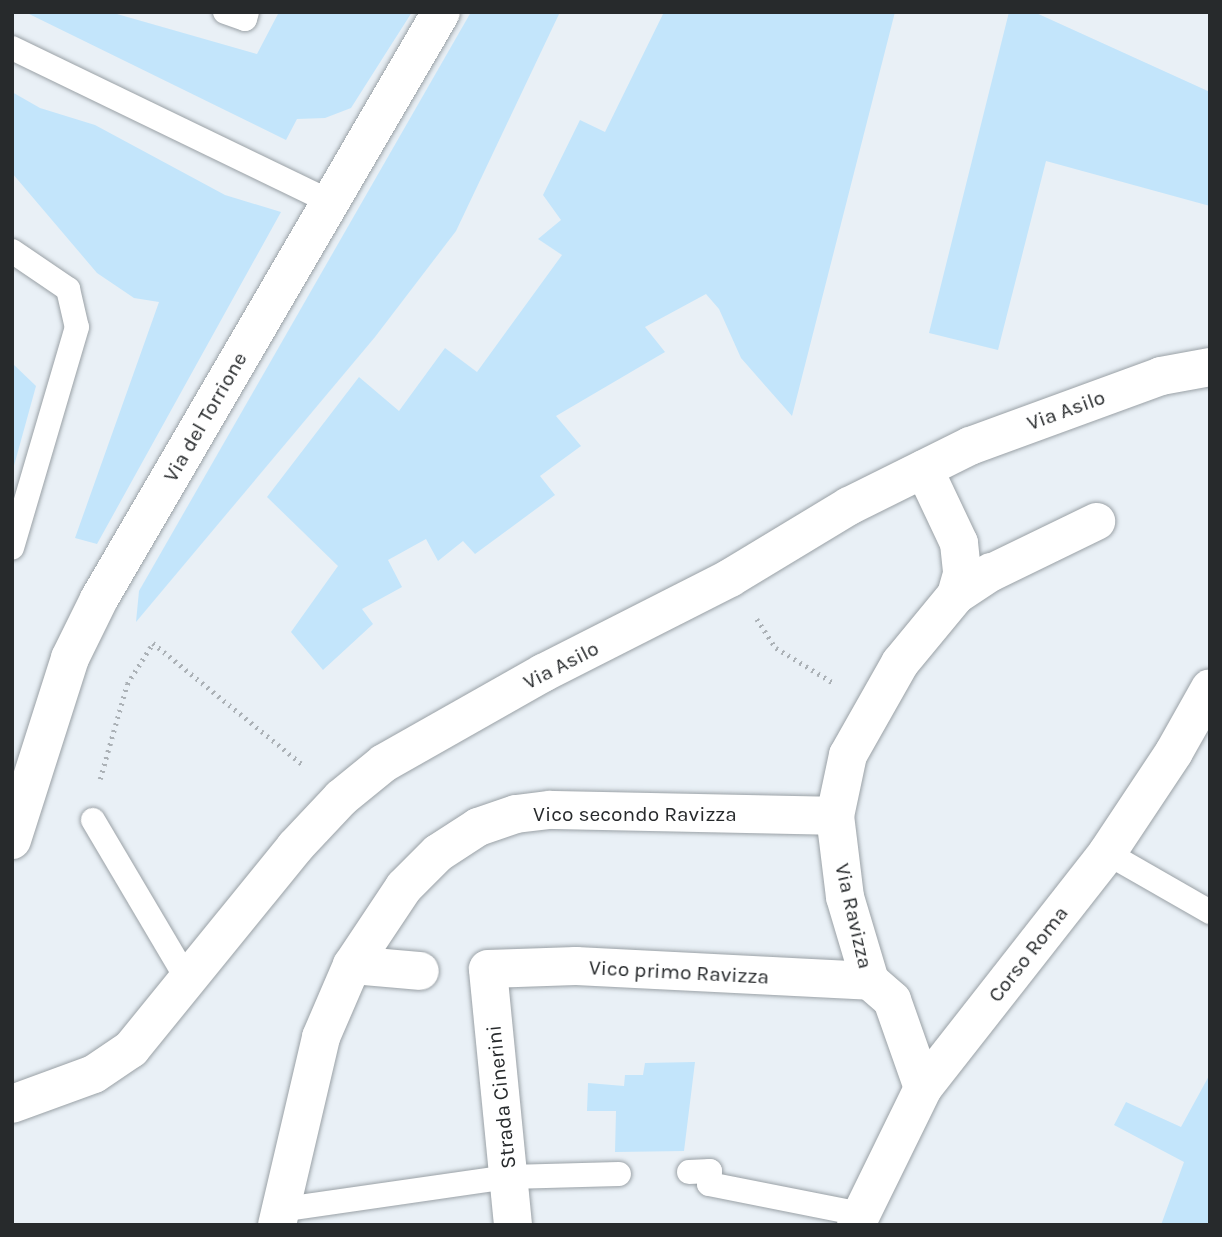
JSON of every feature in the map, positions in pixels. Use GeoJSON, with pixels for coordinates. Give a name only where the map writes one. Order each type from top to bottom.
{"type":"FeatureCollection","features":[{"type":"Feature","properties":{"kind":"street","name":"Via del Torrione"},"geometry":{"type":"LineString","coordinates":[[12,840],[71,659],[99,598],[441,12]]}},
{"type":"Feature","properties":{"kind":"street","name":"Via Asilo"},"geometry":{"type":"LineString","coordinates":[[12,1104],[94,1074],[131,1049],[295,847],[341,798],[384,762],[544,673],[730,578],[849,506],[924,469],[1070,408],[1161,376],[1210,367]]}},
{"type":"Feature","properties":{"kind":"street"},"geometry":{"type":"LineString","coordinates":[[924,469],[959,543],[962,574],[956,595]]}},
{"type":"Feature","properties":{"kind":"street","name":"Via Ravizza"},"geometry":{"type":"LineString","coordinates":[[923,1088],[892,1000],[870,981],[845,897],[835,816],[848,755],[900,663],[956,595],[991,572],[1096,521]]}},
{"type":"Feature","properties":{"kind":"street","name":"Corso Roma"},"geometry":{"type":"LineString","coordinates":[[858,1219],[923,1088],[1107,853],[1174,752],[1210,688]]}},
{"type":"Feature","properties":{"kind":"street","name":"Vico secondo Ravizza"},"geometry":{"type":"LineString","coordinates":[[278,1217],[321,1037],[352,965],[404,887],[439,853],[478,827],[516,814],[550,810],[835,816]]}},
{"type":"Feature","properties":{"kind":"street"},"geometry":{"type":"LineString","coordinates":[[352,965],[420,971]]}},
{"type":"Feature","properties":{"kind":"street","name":"Vico primo Ravizza"},"geometry":{"type":"LineString","coordinates":[[488,969],[576,967],[870,981]]}},
{"type":"Feature","properties":{"kind":"street","name":"Strada Cinerini"},"geometry":{"type":"LineString","coordinates":[[488,969],[513,1225]]}},
{"type":"Feature","properties":{"kind":"lane"},"geometry":{"type":"LineString","coordinates":[[12,48],[330,202]]}},
{"type":"Feature","properties":{"kind":"lane"},"geometry":{"type":"LineString","coordinates":[[12,251],[68,289],[77,327],[12,548]]}},
{"type":"Feature","properties":{"kind":"lane"},"geometry":{"type":"LineString","coordinates":[[93,820],[187,979]]}},
{"type":"Feature","properties":{"kind":"lane"},"geometry":{"type":"LineString","coordinates":[[1107,853],[1210,912]]}},
{"type":"Feature","properties":{"kind":"lane"},"geometry":{"type":"LineString","coordinates":[[690,1172],[710,1171],[709,1184],[858,1219]]}},
{"type":"Feature","properties":{"kind":"lane"},"geometry":{"type":"LineString","coordinates":[[278,1217],[509,1177],[619,1174]]}},
{"type":"Feature","properties":{"kind":"path"},"geometry":{"type":"LineString","coordinates":[[759,623],[776,648],[874,708]]}},
{"type":"Feature","properties":{"kind":"path"},"geometry":{"type":"LineString","coordinates":[[97,788],[127,684],[153,643],[288,752]]}},
{"type":"Feature","properties":{"kind":"shaded area"},"geometry":{"type":"Polygon","coordinates":[[[25,12],[110,12],[257,54],[279,12],[412,12],[351,108],[325,118],[297,119],[286,140],[25,12]]]}},
{"type":"Feature","properties":{"kind":"shaded area"},"geometry":{"type":"Polygon","coordinates":[[[471,12],[560,12],[456,231],[375,337],[136,622],[139,591],[471,12]]]}},
{"type":"Feature","properties":{"kind":"shaded area"},"geometry":{"type":"Polygon","coordinates":[[[664,12],[895,12],[792,416],[741,358],[719,309],[706,294],[645,327],[665,352],[556,416],[581,446],[540,476],[555,495],[475,554],[463,541],[438,561],[426,539],[388,560],[402,587],[362,609],[373,624],[323,670],[291,632],[338,566],[267,497],[359,377],[399,411],[445,348],[477,372],[562,255],[538,239],[561,220],[543,195],[580,120],[605,132],[664,12]]]}},
{"type":"Feature","properties":{"kind":"shaded area"},"geometry":{"type":"Polygon","coordinates":[[[1009,12],[1034,12],[1210,92],[1210,206],[1046,161],[998,350],[929,333],[1009,12]]]}},
{"type":"Feature","properties":{"kind":"shaded area"},"geometry":{"type":"Polygon","coordinates":[[[12,92],[40,108],[95,125],[225,195],[281,212],[97,544],[75,538],[159,302],[134,298],[97,273],[12,173],[12,92]]]}},
{"type":"Feature","properties":{"kind":"shaded area"},"geometry":{"type":"Polygon","coordinates":[[[12,363],[36,386],[12,473],[12,363]]]}},
{"type":"Feature","properties":{"kind":"shaded area"},"geometry":{"type":"Polygon","coordinates":[[[695,1062],[684,1151],[615,1152],[616,1111],[587,1111],[588,1083],[624,1086],[625,1075],[643,1075],[645,1063],[695,1062]]]}},
{"type":"Feature","properties":{"kind":"shaded area"},"geometry":{"type":"Polygon","coordinates":[[[1210,1074],[1210,1225],[1161,1225],[1184,1162],[1114,1125],[1126,1102],[1181,1127],[1210,1074]]]}}]}
